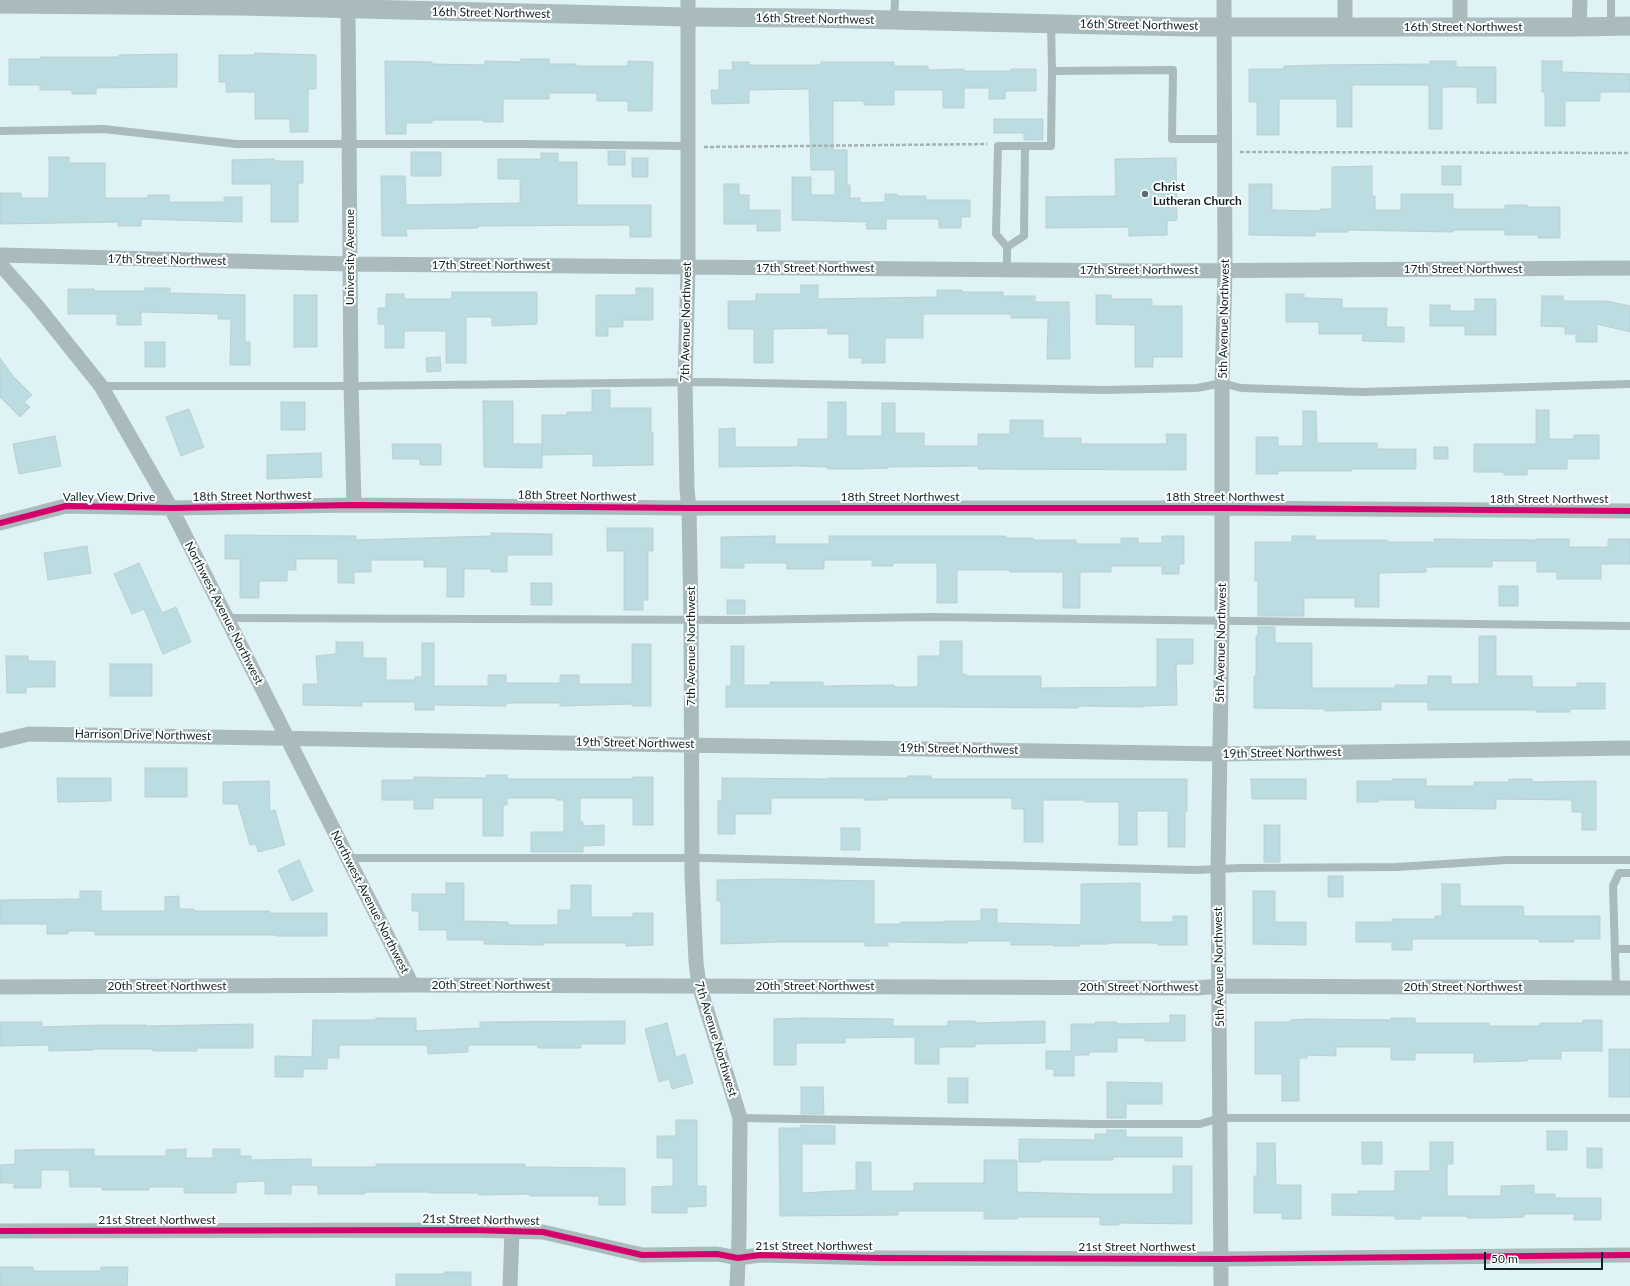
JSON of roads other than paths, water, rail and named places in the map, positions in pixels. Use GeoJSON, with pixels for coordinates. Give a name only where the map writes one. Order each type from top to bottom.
{"type":"FeatureCollection","features":[{"type":"Feature","properties":{"kind":"street","name":"5th Avenue Northwest"},"geometry":{"type":"LineString","coordinates":[[1221,1286],[1218,870],[1222,621],[1222,383],[1225,271],[1224,0]]}},
{"type":"Feature","properties":{"kind":"street"},"geometry":{"type":"LineString","coordinates":[[1345,0],[1345,27]]}},
{"type":"Feature","properties":{"kind":"street"},"geometry":{"type":"LineString","coordinates":[[1460,0],[1460,27]]}},
{"type":"Feature","properties":{"kind":"street"},"geometry":{"type":"LineString","coordinates":[[1579,27],[1580,0]]}},
{"type":"Feature","properties":{"kind":"street","name":"16th Street Northwest"},"geometry":{"type":"LineString","coordinates":[[0,4],[240,6],[348,5],[688,9],[894,20],[1224,27],[1630,26]]}},
{"type":"Feature","properties":{"kind":"street","name":"University Avenue"},"geometry":{"type":"LineString","coordinates":[[348,5],[350,386],[354,505]]}},
{"type":"Feature","properties":{"kind":"street","name":"7th Avenue Northwest"},"geometry":{"type":"LineString","coordinates":[[688,9],[688,267],[685,382],[686,490],[689,508],[691,620],[692,858],[696,962],[699,985],[740,1118],[737,1286]]}},
{"type":"Feature","properties":{"kind":"street","name":"17th Street Northwest"},"geometry":{"type":"LineString","coordinates":[[0,255],[350,264],[688,267],[1225,271],[1630,268]]}},
{"type":"Feature","properties":{"kind":"street","name":"Northwest Avenue Northwest"},"geometry":{"type":"LineString","coordinates":[[0,264],[37,306],[101,386],[171,508],[412,985]]}},
{"type":"Feature","properties":{"kind":"street","name":"18th Street Northwest"},"geometry":{"type":"LineString","coordinates":[[171,508],[354,505],[689,508],[1222,508],[1630,511]]}},
{"type":"Feature","properties":{"kind":"street","name":"Valley View Drive"},"geometry":{"type":"LineString","coordinates":[[0,523],[66,506],[171,508]]}},
{"type":"Feature","properties":{"kind":"street","name":"Harrison Drive Northwest"},"geometry":{"type":"LineString","coordinates":[[0,741],[29,734],[287,738]]}},
{"type":"Feature","properties":{"kind":"street","name":"19th Street Northwest"},"geometry":{"type":"LineString","coordinates":[[287,738],[1220,754],[1630,748]]}},
{"type":"Feature","properties":{"kind":"street","name":"20th Street Northwest"},"geometry":{"type":"LineString","coordinates":[[0,987],[699,985],[1189,988],[1219,986],[1623,988]]}},
{"type":"Feature","properties":{"kind":"street","name":"21st Street Northwest"},"geometry":{"type":"LineString","coordinates":[[0,1231],[470,1230],[543,1232],[642,1255],[717,1254],[738,1258],[760,1255],[880,1258],[1221,1259],[1630,1255]]}},
{"type":"Feature","properties":{"kind":"street"},"geometry":{"type":"LineString","coordinates":[[510,1286],[512,1232]]}},
{"type":"Feature","properties":{"kind":"lane"},"geometry":{"type":"LineString","coordinates":[[894,20],[895,0]]}},
{"type":"Feature","properties":{"kind":"lane"},"geometry":{"type":"LineString","coordinates":[[1611,0],[1611,26]]}},
{"type":"Feature","properties":{"kind":"lane"},"geometry":{"type":"LineString","coordinates":[[1007,269],[1006,247],[996,234],[998,146],[1051,146],[1051,23]]}},
{"type":"Feature","properties":{"kind":"lane"},"geometry":{"type":"LineString","coordinates":[[1052,71],[1172,70],[1172,139],[1225,139]]}},
{"type":"Feature","properties":{"kind":"lane"},"geometry":{"type":"LineString","coordinates":[[0,131],[104,129],[236,144],[528,144],[688,146]]}},
{"type":"Feature","properties":{"kind":"lane"},"geometry":{"type":"LineString","coordinates":[[1006,247],[1024,236],[1025,146]]}},
{"type":"Feature","properties":{"kind":"lane"},"geometry":{"type":"LineString","coordinates":[[101,386],[350,386],[685,382],[1104,390],[1197,388],[1222,383],[1240,388],[1362,392],[1630,384]]}},
{"type":"Feature","properties":{"kind":"lane"},"geometry":{"type":"LineString","coordinates":[[227,618],[691,620],[931,617],[1630,626]]}},
{"type":"Feature","properties":{"kind":"lane"},"geometry":{"type":"LineString","coordinates":[[348,858],[692,858],[1218,870],[1241,868],[1397,867],[1507,860],[1630,860]]}},
{"type":"Feature","properties":{"kind":"lane"},"geometry":{"type":"LineString","coordinates":[[1623,988],[1615,949],[1613,886],[1619,873],[1630,873]]}},
{"type":"Feature","properties":{"kind":"lane"},"geometry":{"type":"LineString","coordinates":[[1615,949],[1630,949]]}},
{"type":"Feature","properties":{"kind":"lane"},"geometry":{"type":"LineString","coordinates":[[740,1118],[1128,1124],[1200,1124],[1220,1118],[1630,1118]]}},
{"type":"Feature","properties":{"kind":"place","name":"Christ Lutheran Church"},"geometry":{"type":"Point","coordinates":[1145,194]}}]}
